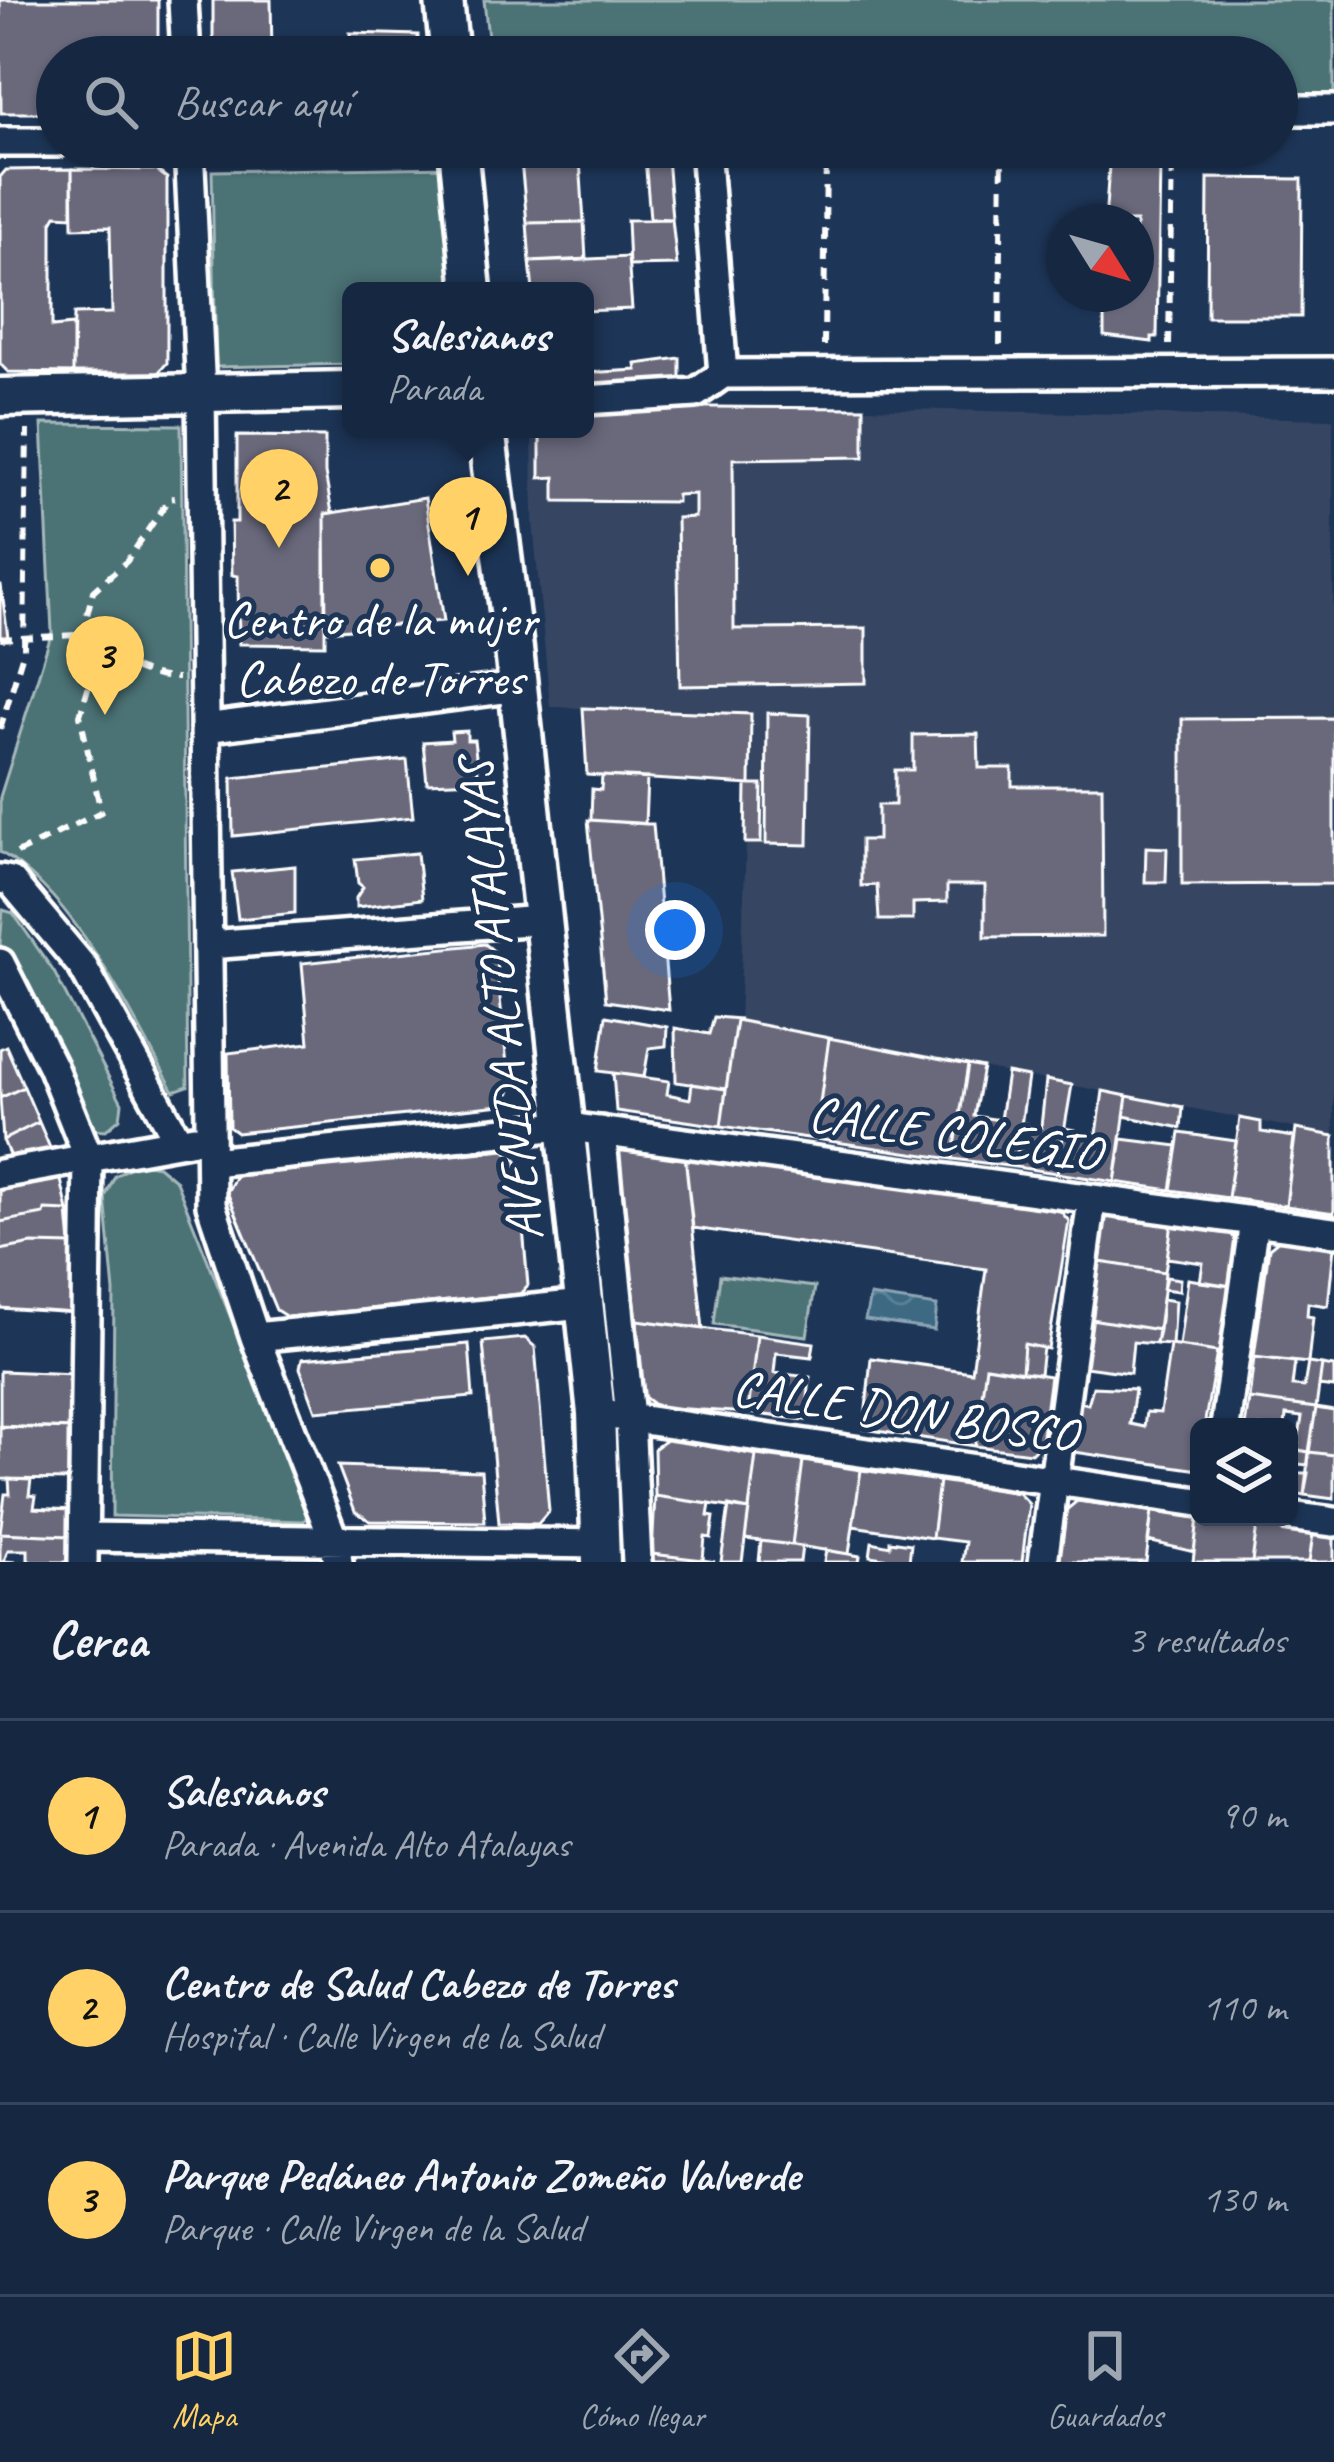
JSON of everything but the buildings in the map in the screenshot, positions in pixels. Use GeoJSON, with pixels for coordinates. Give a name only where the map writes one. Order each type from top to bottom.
{"type":"FeatureCollection","features":[{"type":"Feature","properties":{"kind":"main road"},"geometry":{"type":"LineString","coordinates":[[444,0],[448,36]]}},
{"type":"Feature","properties":{"kind":"main road"},"geometry":{"type":"LineString","coordinates":[[460,168],[471,282]]}},
{"type":"Feature","properties":{"kind":"main road"},"geometry":{"type":"LineString","coordinates":[[13,397],[342,390]]}},
{"type":"Feature","properties":{"kind":"main road","name":"AVENIDA ALTO ATALAYAS"},"geometry":{"type":"LineString","coordinates":[[488,438],[583,1304],[613,1415],[602,1553]]}},
{"type":"Feature","properties":{"kind":"street"},"geometry":{"type":"LineString","coordinates":[[184,0],[185,36]]}},
{"type":"Feature","properties":{"kind":"street"},"geometry":{"type":"LineString","coordinates":[[1298,110],[1334,110]]}},
{"type":"Feature","properties":{"kind":"street"},"geometry":{"type":"LineString","coordinates":[[0,142],[36,142]]}},
{"type":"Feature","properties":{"kind":"street"},"geometry":{"type":"LineString","coordinates":[[190,168],[201,393],[212,1205],[255,1337],[336,1552]]}},
{"type":"Feature","properties":{"kind":"street"},"geometry":{"type":"LineString","coordinates":[[707,168],[722,374]]}},
{"type":"Feature","properties":{"kind":"street"},"geometry":{"type":"LineString","coordinates":[[594,399],[696,392],[722,374],[1334,372]]}},
{"type":"Feature","properties":{"kind":"street"},"geometry":{"type":"LineString","coordinates":[[206,728],[518,687]]}},
{"type":"Feature","properties":{"kind":"street"},"geometry":{"type":"LineString","coordinates":[[2,879],[11,881],[83,967],[178,1140]]}},
{"type":"Feature","properties":{"kind":"street"},"geometry":{"type":"LineString","coordinates":[[208,945],[541,920]]}},
{"type":"Feature","properties":{"kind":"street"},"geometry":{"type":"LineString","coordinates":[[0,962],[52,1066],[88,1156],[84,1550],[602,1553]]}},
{"type":"Feature","properties":{"kind":"street","name":"CALLE COLEGIO"},"geometry":{"type":"LineString","coordinates":[[0,1174],[178,1140],[210,1150],[562,1126],[1334,1232]]}},
{"type":"Feature","properties":{"kind":"street"},"geometry":{"type":"LineString","coordinates":[[601,1131],[613,1415],[638,1562]]}},
{"type":"Feature","properties":{"kind":"street"},"geometry":{"type":"LineString","coordinates":[[1043,1562],[1092,1200]]}},
{"type":"Feature","properties":{"kind":"street"},"geometry":{"type":"LineString","coordinates":[[1226,1418],[1254,1222]]}},
{"type":"Feature","properties":{"kind":"street"},"geometry":{"type":"LineString","coordinates":[[255,1337],[583,1304]]}},
{"type":"Feature","properties":{"kind":"street","name":"CALLE DON BOSCO"},"geometry":{"type":"LineString","coordinates":[[613,1415],[1190,1501]]}},
{"type":"Feature","properties":{"kind":"street"},"geometry":{"type":"LineString","coordinates":[[1298,1517],[1334,1522]]}},
{"type":"Feature","properties":{"kind":"path"},"geometry":{"type":"LineString","coordinates":[[824,374],[826,168]]}},
{"type":"Feature","properties":{"kind":"path"},"geometry":{"type":"LineString","coordinates":[[999,373],[1002,168]]}},
{"type":"Feature","properties":{"kind":"path"},"geometry":{"type":"LineString","coordinates":[[1168,373],[1172,168]]}},
{"type":"Feature","properties":{"kind":"path"},"geometry":{"type":"LineString","coordinates":[[0,729],[25,637],[13,397]]}},
{"type":"Feature","properties":{"kind":"path"},"geometry":{"type":"LineString","coordinates":[[202,497],[169,499],[128,560],[93,591],[87,615],[101,645],[138,670],[171,679],[205,674]]}},
{"type":"Feature","properties":{"kind":"path"},"geometry":{"type":"LineString","coordinates":[[0,638],[94,634]]}},
{"type":"Feature","properties":{"kind":"path"},"geometry":{"type":"LineString","coordinates":[[2,879],[18,851],[101,812],[80,715],[101,645]]}},
{"type":"Feature","properties":{"kind":"shaded area"},"geometry":{"type":"Polygon","coordinates":[[[594,406],[1333,419],[1334,1136],[739,1021],[751,714],[550,707],[533,523],[532,438],[594,438],[594,406]]]}},
{"type":"Feature","properties":{"kind":"green space"},"geometry":{"type":"Polygon","coordinates":[[[484,0],[1334,0],[1334,95],[1298,95],[1298,36],[488,36],[484,0]]]}},
{"type":"Feature","properties":{"kind":"green space"},"geometry":{"type":"Polygon","coordinates":[[[452,168],[454,282],[342,282],[342,364],[216,367],[212,171],[452,168]]]}},
{"type":"Feature","properties":{"kind":"green space"},"geometry":{"type":"Polygon","coordinates":[[[42,424],[181,425],[188,1086],[174,1091],[77,927],[28,872],[0,852],[0,797],[52,632],[42,424]]]}},
{"type":"Feature","properties":{"kind":"green space"},"geometry":{"type":"Polygon","coordinates":[[[3,910],[13,913],[54,972],[122,1103],[120,1118],[106,1130],[85,1122],[31,998],[0,944],[3,910]]]}},
{"type":"Feature","properties":{"kind":"green space"},"geometry":{"type":"Polygon","coordinates":[[[147,1164],[158,1166],[176,1181],[309,1513],[304,1521],[112,1516],[114,1292],[105,1197],[115,1176],[147,1164]]]}},
{"type":"Feature","properties":{"kind":"green space"},"geometry":{"type":"Polygon","coordinates":[[[720,1275],[815,1287],[807,1336],[714,1324],[720,1275]]]}},
{"type":"Feature","properties":{"kind":"water"},"geometry":{"type":"Polygon","coordinates":[[[870,1296],[937,1306],[934,1330],[865,1320],[870,1296]]]}},
{"type":"Feature","properties":{"kind":"place","name":"Centro de Salud Cabezo de Torres"},"geometry":{"type":"Point","coordinates":[279,548]}},
{"type":"Feature","properties":{"kind":"place","name":"Centro de la mujer Cabezo de Torres"},"geometry":{"type":"Point","coordinates":[380,568]}},
{"type":"Feature","properties":{"kind":"place","name":"Salesianos"},"geometry":{"type":"Point","coordinates":[468,576]}},
{"type":"Feature","properties":{"kind":"place","name":"Parque Pedáneo Antonio Zomeño Valverde"},"geometry":{"type":"Point","coordinates":[105,715]}}]}
